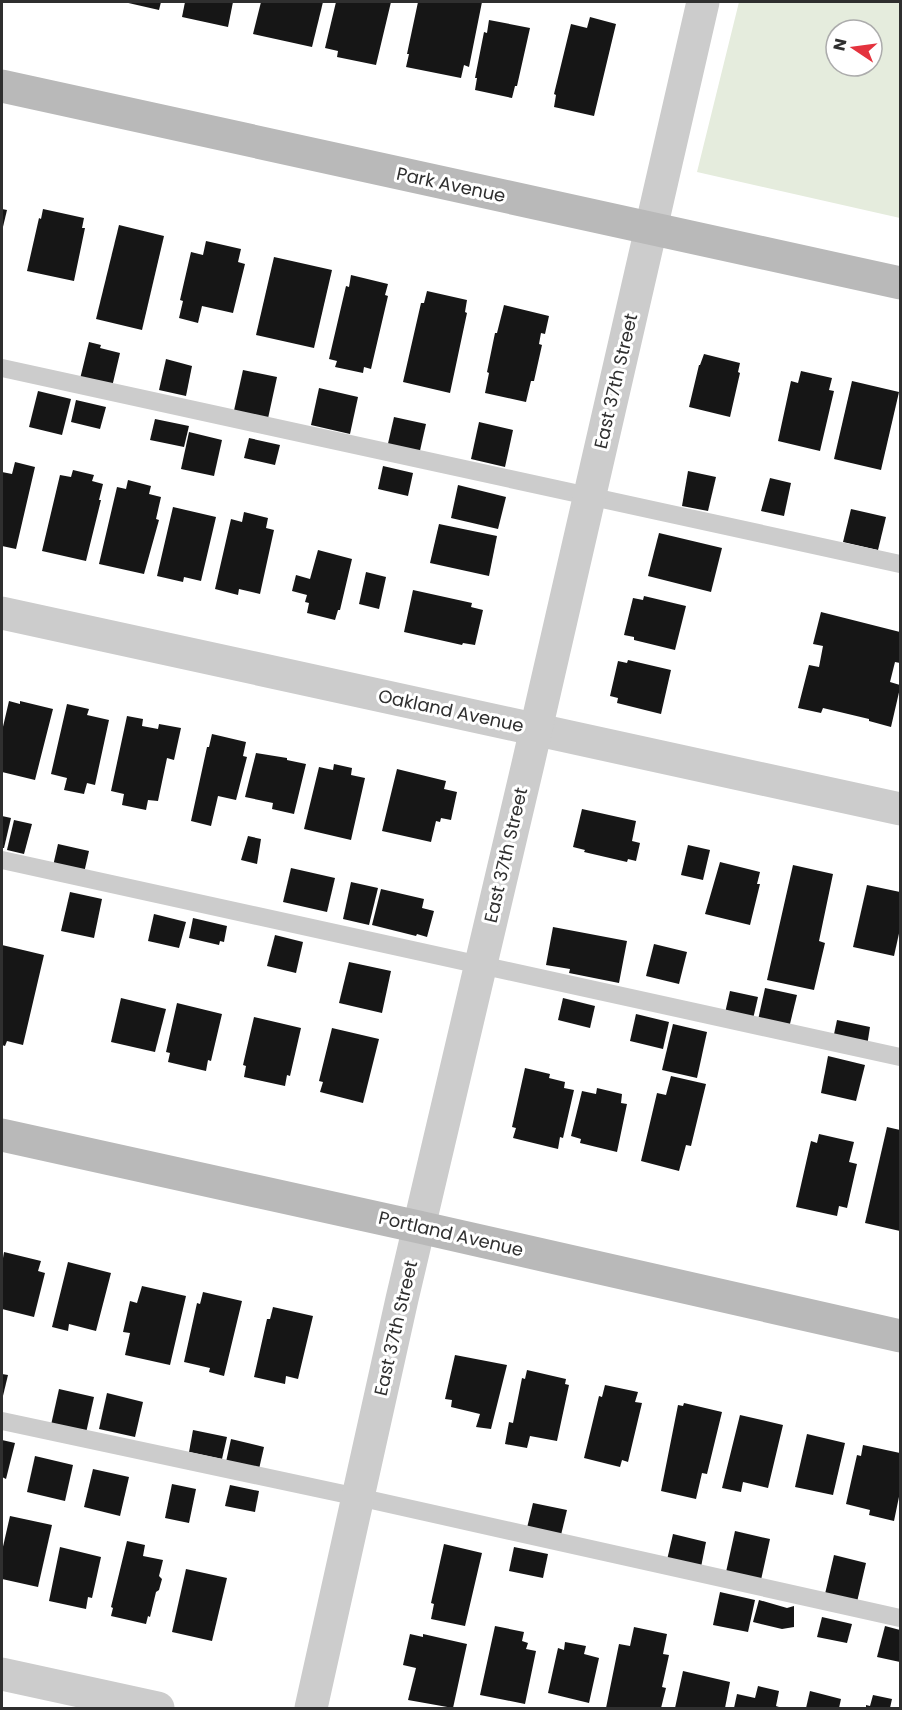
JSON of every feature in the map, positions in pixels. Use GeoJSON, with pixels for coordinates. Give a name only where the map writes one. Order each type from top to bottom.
{"type":"FeatureCollection","features":[{"type":"Feature","properties":{"kind":"street","name":"East 37th Street"},"geometry":{"type":"LineString","coordinates":[[311,1708],[419,1227],[704,2]]}},
{"type":"Feature","properties":{"kind":"street","name":"Park Avenue"},"geometry":{"type":"LineString","coordinates":[[2,86],[900,283]]}},
{"type":"Feature","properties":{"kind":"street","name":"Oakland Avenue"},"geometry":{"type":"LineString","coordinates":[[2,613],[900,809]]}},
{"type":"Feature","properties":{"kind":"street","name":"Portland Avenue"},"geometry":{"type":"LineString","coordinates":[[2,1135],[900,1336]]}},
{"type":"Feature","properties":{"kind":"street"},"geometry":{"type":"LineString","coordinates":[[2,1674],[158,1708]]}},
{"type":"Feature","properties":{"kind":"lane"},"geometry":{"type":"LineString","coordinates":[[2,368],[900,564]]}},
{"type":"Feature","properties":{"kind":"lane"},"geometry":{"type":"LineString","coordinates":[[2,860],[900,1057]]}},
{"type":"Feature","properties":{"kind":"lane"},"geometry":{"type":"LineString","coordinates":[[2,1421],[358,1497],[900,1618]]}},
{"type":"Feature","properties":{"kind":"green space"},"geometry":{"type":"Polygon","coordinates":[[[739,2],[900,2],[900,218],[697,172],[739,2]]]}},
{"type":"Feature","properties":{"kind":"building"},"geometry":{"type":"Polygon","coordinates":[[[124,2],[161,2],[159,10],[124,2]]]}},
{"type":"Feature","properties":{"kind":"building"},"geometry":{"type":"Polygon","coordinates":[[[185,2],[233,2],[228,27],[182,17],[185,2]]]}},
{"type":"Feature","properties":{"kind":"building"},"geometry":{"type":"Polygon","coordinates":[[[261,2],[323,2],[312,47],[253,34],[261,2]]]}},
{"type":"Feature","properties":{"kind":"building"},"geometry":{"type":"Polygon","coordinates":[[[336,2],[391,2],[376,65],[337,57],[338,51],[325,48],[336,2]]]}},
{"type":"Feature","properties":{"kind":"building"},"geometry":{"type":"Polygon","coordinates":[[[418,2],[482,2],[469,67],[464,65],[461,78],[406,67],[418,2]]]}},
{"type":"Feature","properties":{"kind":"building"},"geometry":{"type":"Polygon","coordinates":[[[590,17],[616,24],[594,116],[554,107],[556,95],[554,94],[571,24],[587,28],[590,17]]]}},
{"type":"Feature","properties":{"kind":"building"},"geometry":{"type":"Polygon","coordinates":[[[489,20],[530,28],[517,86],[515,86],[512,98],[475,90],[477,78],[475,78],[484,32],[487,33],[489,20]]]}},
{"type":"Feature","properties":{"kind":"building"},"geometry":{"type":"Polygon","coordinates":[[[2,209],[7,210],[2,231],[2,209]]]}},
{"type":"Feature","properties":{"kind":"building"},"geometry":{"type":"Polygon","coordinates":[[[43,209],[84,218],[82,228],[85,228],[74,281],[27,271],[43,209]]]}},
{"type":"Feature","properties":{"kind":"building"},"geometry":{"type":"Polygon","coordinates":[[[119,225],[164,236],[142,330],[96,319],[119,225]]]}},
{"type":"Feature","properties":{"kind":"building"},"geometry":{"type":"Polygon","coordinates":[[[206,241],[241,249],[238,262],[245,264],[233,313],[202,306],[198,323],[179,318],[183,301],[180,300],[191,252],[203,255],[206,241]]]}},
{"type":"Feature","properties":{"kind":"building"},"geometry":{"type":"Polygon","coordinates":[[[274,257],[332,270],[314,348],[256,335],[274,257]]]}},
{"type":"Feature","properties":{"kind":"building"},"geometry":{"type":"Polygon","coordinates":[[[351,275],[388,284],[385,295],[388,296],[371,369],[364,367],[363,373],[335,367],[337,361],[329,359],[346,286],[349,287],[351,275]]]}},
{"type":"Feature","properties":{"kind":"building"},"geometry":{"type":"Polygon","coordinates":[[[427,291],[467,300],[465,312],[467,313],[450,393],[403,382],[421,303],[424,303],[427,291]]]}},
{"type":"Feature","properties":{"kind":"building"},"geometry":{"type":"Polygon","coordinates":[[[504,305],[549,316],[545,334],[541,333],[539,344],[542,345],[534,381],[531,381],[526,402],[485,393],[495,333],[497,333],[504,305]]]}},
{"type":"Feature","properties":{"kind":"building"},"geometry":{"type":"Polygon","coordinates":[[[89,342],[101,345],[100,348],[120,353],[112,387],[80,379],[89,342]]]}},
{"type":"Feature","properties":{"kind":"building"},"geometry":{"type":"Polygon","coordinates":[[[704,354],[740,363],[738,372],[740,373],[730,417],[689,407],[699,365],[704,354]]]}},
{"type":"Feature","properties":{"kind":"building"},"geometry":{"type":"Polygon","coordinates":[[[166,359],[192,366],[186,396],[159,390],[166,359]]]}},
{"type":"Feature","properties":{"kind":"building"},"geometry":{"type":"Polygon","coordinates":[[[243,370],[277,377],[267,423],[233,415],[243,370]]]}},
{"type":"Feature","properties":{"kind":"building"},"geometry":{"type":"Polygon","coordinates":[[[801,371],[832,378],[829,390],[834,391],[820,451],[778,441],[791,381],[798,383],[801,371]]]}},
{"type":"Feature","properties":{"kind":"building"},"geometry":{"type":"Polygon","coordinates":[[[852,381],[899,392],[881,470],[834,459],[852,381]]]}},
{"type":"Feature","properties":{"kind":"building"},"geometry":{"type":"Polygon","coordinates":[[[319,388],[358,397],[350,434],[311,425],[319,388]]]}},
{"type":"Feature","properties":{"kind":"building"},"geometry":{"type":"Polygon","coordinates":[[[38,391],[71,399],[62,435],[29,427],[38,391]]]}},
{"type":"Feature","properties":{"kind":"building"},"geometry":{"type":"Polygon","coordinates":[[[76,400],[106,407],[100,429],[71,422],[76,400]]]}},
{"type":"Feature","properties":{"kind":"building"},"geometry":{"type":"Polygon","coordinates":[[[394,417],[426,424],[419,455],[387,448],[394,417]]]}},
{"type":"Feature","properties":{"kind":"building"},"geometry":{"type":"Polygon","coordinates":[[[155,419],[189,426],[184,447],[150,440],[155,419]]]}},
{"type":"Feature","properties":{"kind":"building"},"geometry":{"type":"Polygon","coordinates":[[[479,422],[513,430],[505,467],[471,459],[479,422]]]}},
{"type":"Feature","properties":{"kind":"building"},"geometry":{"type":"Polygon","coordinates":[[[189,432],[222,440],[214,476],[181,469],[189,432]]]}},
{"type":"Feature","properties":{"kind":"building"},"geometry":{"type":"Polygon","coordinates":[[[249,438],[280,445],[275,465],[244,458],[249,438]]]}},
{"type":"Feature","properties":{"kind":"building"},"geometry":{"type":"Polygon","coordinates":[[[15,462],[35,467],[16,549],[2,546],[2,472],[12,474],[15,462]]]}},
{"type":"Feature","properties":{"kind":"building"},"geometry":{"type":"Polygon","coordinates":[[[383,466],[413,473],[408,496],[378,489],[383,466]]]}},
{"type":"Feature","properties":{"kind":"building"},"geometry":{"type":"Polygon","coordinates":[[[73,470],[94,475],[92,481],[103,484],[86,561],[42,551],[60,475],[71,477],[73,470]]]}},
{"type":"Feature","properties":{"kind":"building"},"geometry":{"type":"Polygon","coordinates":[[[688,471],[716,477],[708,511],[682,506],[688,471]]]}},
{"type":"Feature","properties":{"kind":"building"},"geometry":{"type":"Polygon","coordinates":[[[770,478],[791,483],[784,516],[761,511],[770,478]]]}},
{"type":"Feature","properties":{"kind":"building"},"geometry":{"type":"Polygon","coordinates":[[[128,480],[151,486],[149,494],[161,497],[156,519],[159,520],[144,574],[99,564],[117,487],[126,489],[128,480]]]}},
{"type":"Feature","properties":{"kind":"building"},"geometry":{"type":"Polygon","coordinates":[[[458,485],[506,497],[498,529],[451,518],[458,485]]]}},
{"type":"Feature","properties":{"kind":"building"},"geometry":{"type":"Polygon","coordinates":[[[173,507],[216,517],[201,581],[184,577],[183,582],[157,576],[173,507]]]}},
{"type":"Feature","properties":{"kind":"building"},"geometry":{"type":"Polygon","coordinates":[[[851,509],[886,517],[878,550],[843,542],[851,509]]]}},
{"type":"Feature","properties":{"kind":"building"},"geometry":{"type":"Polygon","coordinates":[[[244,512],[268,518],[266,528],[274,530],[260,594],[239,589],[238,595],[215,589],[231,519],[242,522],[244,512]]]}},
{"type":"Feature","properties":{"kind":"building"},"geometry":{"type":"Polygon","coordinates":[[[439,524],[497,536],[489,576],[430,563],[439,524]]]}},
{"type":"Feature","properties":{"kind":"building"},"geometry":{"type":"Polygon","coordinates":[[[659,533],[722,548],[711,592],[648,576],[659,533]]]}},
{"type":"Feature","properties":{"kind":"building"},"geometry":{"type":"Polygon","coordinates":[[[318,550],[352,559],[340,610],[335,620],[307,613],[309,603],[305,602],[307,595],[292,591],[296,575],[310,579],[318,550]]]}},
{"type":"Feature","properties":{"kind":"building"},"geometry":{"type":"Polygon","coordinates":[[[366,572],[386,577],[379,609],[359,604],[366,572]]]}},
{"type":"Feature","properties":{"kind":"building"},"geometry":{"type":"Polygon","coordinates":[[[413,590],[472,603],[471,607],[483,610],[475,645],[463,643],[462,645],[404,632],[413,590]]]}},
{"type":"Feature","properties":{"kind":"building"},"geometry":{"type":"Polygon","coordinates":[[[644,596],[686,606],[675,650],[634,640],[634,637],[624,635],[633,598],[643,600],[644,596]]]}},
{"type":"Feature","properties":{"kind":"building"},"geometry":{"type":"Polygon","coordinates":[[[821,612],[900,632],[900,663],[895,662],[890,682],[900,685],[900,688],[891,727],[823,708],[821,713],[798,708],[809,665],[819,667],[823,646],[813,644],[821,612]]]}},
{"type":"Feature","properties":{"kind":"building"},"geometry":{"type":"Polygon","coordinates":[[[628,660],[671,670],[661,714],[617,703],[618,698],[610,696],[618,661],[627,663],[628,660]]]}},
{"type":"Feature","properties":{"kind":"building"},"geometry":{"type":"Polygon","coordinates":[[[9,701],[20,704],[20,701],[53,709],[35,780],[2,772],[2,731],[9,701]]]}},
{"type":"Feature","properties":{"kind":"building"},"geometry":{"type":"Polygon","coordinates":[[[67,704],[89,709],[87,715],[109,720],[95,785],[87,783],[84,794],[64,790],[67,778],[51,774],[67,704]]]}},
{"type":"Feature","properties":{"kind":"building"},"geometry":{"type":"Polygon","coordinates":[[[127,716],[143,719],[142,726],[158,729],[159,724],[181,728],[174,760],[167,758],[158,801],[148,800],[146,810],[122,805],[124,794],[111,791],[127,716]]]}},
{"type":"Feature","properties":{"kind":"building"},"geometry":{"type":"Polygon","coordinates":[[[212,734],[246,742],[243,756],[247,757],[236,800],[218,796],[211,826],[191,821],[207,747],[209,747],[212,734]]]}},
{"type":"Feature","properties":{"kind":"building"},"geometry":{"type":"Polygon","coordinates":[[[256,753],[306,764],[294,814],[272,809],[273,803],[245,797],[256,753]]]}},
{"type":"Feature","properties":{"kind":"building"},"geometry":{"type":"Polygon","coordinates":[[[334,764],[352,768],[351,775],[365,778],[351,840],[304,829],[319,767],[333,770],[334,764]]]}},
{"type":"Feature","properties":{"kind":"building"},"geometry":{"type":"Polygon","coordinates":[[[397,769],[446,781],[444,789],[457,792],[451,820],[441,818],[440,822],[436,821],[431,842],[382,831],[397,769]]]}},
{"type":"Feature","properties":{"kind":"building"},"geometry":{"type":"Polygon","coordinates":[[[582,809],[636,821],[632,841],[640,843],[636,861],[628,859],[627,862],[584,852],[585,850],[573,847],[582,809]]]}},
{"type":"Feature","properties":{"kind":"building"},"geometry":{"type":"Polygon","coordinates":[[[2,816],[11,818],[4,848],[2,848],[2,816]]]}},
{"type":"Feature","properties":{"kind":"building"},"geometry":{"type":"Polygon","coordinates":[[[14,820],[32,824],[24,854],[7,850],[14,820]]]}},
{"type":"Feature","properties":{"kind":"building"},"geometry":{"type":"Polygon","coordinates":[[[248,836],[261,839],[257,864],[241,860],[248,836]]]}},
{"type":"Feature","properties":{"kind":"building"},"geometry":{"type":"Polygon","coordinates":[[[58,844],[89,851],[84,873],[53,866],[58,844]]]}},
{"type":"Feature","properties":{"kind":"building"},"geometry":{"type":"Polygon","coordinates":[[[688,845],[710,850],[703,880],[681,875],[688,845]]]}},
{"type":"Feature","properties":{"kind":"building"},"geometry":{"type":"Polygon","coordinates":[[[720,862],[760,872],[757,884],[760,884],[750,925],[705,914],[720,862]]]}},
{"type":"Feature","properties":{"kind":"building"},"geometry":{"type":"Polygon","coordinates":[[[793,865],[833,874],[819,941],[825,943],[814,990],[767,980],[793,865]]]}},
{"type":"Feature","properties":{"kind":"building"},"geometry":{"type":"Polygon","coordinates":[[[291,868],[335,878],[327,912],[283,902],[291,868]]]}},
{"type":"Feature","properties":{"kind":"building"},"geometry":{"type":"Polygon","coordinates":[[[351,882],[378,888],[369,925],[343,919],[351,882]]]}},
{"type":"Feature","properties":{"kind":"building"},"geometry":{"type":"Polygon","coordinates":[[[867,885],[900,892],[900,929],[894,956],[853,947],[867,885]]]}},
{"type":"Feature","properties":{"kind":"building"},"geometry":{"type":"Polygon","coordinates":[[[381,889],[424,899],[422,908],[434,911],[427,937],[372,925],[381,889]]]}},
{"type":"Feature","properties":{"kind":"building"},"geometry":{"type":"Polygon","coordinates":[[[70,892],[102,899],[94,938],[61,931],[70,892]]]}},
{"type":"Feature","properties":{"kind":"building"},"geometry":{"type":"Polygon","coordinates":[[[154,914],[186,922],[179,948],[148,941],[154,914]]]}},
{"type":"Feature","properties":{"kind":"building"},"geometry":{"type":"Polygon","coordinates":[[[193,918],[227,926],[224,942],[220,941],[219,945],[189,938],[193,918]]]}},
{"type":"Feature","properties":{"kind":"building"},"geometry":{"type":"Polygon","coordinates":[[[553,927],[627,941],[619,983],[569,973],[570,969],[546,965],[553,927]]]}},
{"type":"Feature","properties":{"kind":"building"},"geometry":{"type":"Polygon","coordinates":[[[275,935],[303,942],[296,973],[267,966],[275,935]]]}},
{"type":"Feature","properties":{"kind":"building"},"geometry":{"type":"Polygon","coordinates":[[[654,944],[687,952],[679,984],[646,976],[654,944]]]}},
{"type":"Feature","properties":{"kind":"building"},"geometry":{"type":"Polygon","coordinates":[[[2,945],[44,955],[23,1045],[7,1041],[5,1046],[2,1045],[2,945]]]}},
{"type":"Feature","properties":{"kind":"building"},"geometry":{"type":"Polygon","coordinates":[[[349,962],[391,971],[382,1013],[339,1003],[349,962]]]}},
{"type":"Feature","properties":{"kind":"building"},"geometry":{"type":"Polygon","coordinates":[[[765,988],[797,995],[789,1028],[758,1020],[765,988]]]}},
{"type":"Feature","properties":{"kind":"building"},"geometry":{"type":"Polygon","coordinates":[[[730,991],[758,997],[753,1019],[725,1013],[730,991]]]}},
{"type":"Feature","properties":{"kind":"building"},"geometry":{"type":"Polygon","coordinates":[[[121,998],[166,1009],[155,1052],[111,1042],[121,998]]]}},
{"type":"Feature","properties":{"kind":"building"},"geometry":{"type":"Polygon","coordinates":[[[563,998],[595,1006],[590,1028],[558,1020],[563,998]]]}},
{"type":"Feature","properties":{"kind":"building"},"geometry":{"type":"Polygon","coordinates":[[[177,1003],[222,1014],[211,1061],[208,1060],[206,1071],[168,1062],[170,1053],[166,1052],[177,1003]]]}},
{"type":"Feature","properties":{"kind":"building"},"geometry":{"type":"Polygon","coordinates":[[[636,1014],[669,1022],[663,1049],[630,1041],[636,1014]]]}},
{"type":"Feature","properties":{"kind":"building"},"geometry":{"type":"Polygon","coordinates":[[[254,1017],[301,1028],[290,1076],[287,1075],[285,1086],[244,1077],[246,1066],[243,1065],[254,1017]]]}},
{"type":"Feature","properties":{"kind":"building"},"geometry":{"type":"Polygon","coordinates":[[[837,1020],[870,1027],[867,1046],[833,1039],[837,1020]]]}},
{"type":"Feature","properties":{"kind":"building"},"geometry":{"type":"Polygon","coordinates":[[[673,1024],[707,1032],[697,1078],[662,1070],[673,1024]]]}},
{"type":"Feature","properties":{"kind":"building"},"geometry":{"type":"Polygon","coordinates":[[[332,1028],[379,1039],[363,1103],[320,1092],[323,1082],[319,1081],[332,1028]]]}},
{"type":"Feature","properties":{"kind":"building"},"geometry":{"type":"Polygon","coordinates":[[[828,1056],[865,1065],[856,1101],[821,1093],[828,1056]]]}},
{"type":"Feature","properties":{"kind":"building"},"geometry":{"type":"Polygon","coordinates":[[[525,1068],[550,1074],[549,1078],[565,1082],[564,1088],[574,1090],[563,1138],[560,1137],[558,1149],[513,1138],[516,1128],[512,1127],[525,1068]]]}},
{"type":"Feature","properties":{"kind":"building"},"geometry":{"type":"Polygon","coordinates":[[[671,1076],[706,1084],[691,1146],[686,1145],[679,1171],[641,1161],[657,1093],[666,1095],[671,1076]]]}},
{"type":"Feature","properties":{"kind":"building"},"geometry":{"type":"Polygon","coordinates":[[[597,1088],[622,1094],[621,1103],[627,1104],[617,1152],[580,1143],[581,1139],[571,1136],[582,1091],[596,1094],[597,1088]]]}},
{"type":"Feature","properties":{"kind":"building"},"geometry":{"type":"Polygon","coordinates":[[[887,1127],[900,1130],[900,1231],[865,1223],[887,1127]]]}},
{"type":"Feature","properties":{"kind":"building"},"geometry":{"type":"Polygon","coordinates":[[[819,1134],[854,1142],[849,1162],[857,1164],[847,1208],[839,1206],[837,1216],[796,1207],[811,1141],[817,1143],[819,1134]]]}},
{"type":"Feature","properties":{"kind":"building"},"geometry":{"type":"Polygon","coordinates":[[[4,1252],[41,1261],[38,1271],[45,1273],[34,1317],[2,1309],[4,1252]]]}},
{"type":"Feature","properties":{"kind":"building"},"geometry":{"type":"Polygon","coordinates":[[[68,1262],[111,1273],[96,1331],[69,1324],[68,1331],[52,1327],[68,1262]]]}},
{"type":"Feature","properties":{"kind":"building"},"geometry":{"type":"Polygon","coordinates":[[[142,1286],[186,1296],[170,1365],[125,1355],[130,1333],[123,1332],[130,1301],[137,1303],[142,1286]]]}},
{"type":"Feature","properties":{"kind":"building"},"geometry":{"type":"Polygon","coordinates":[[[203,1292],[242,1301],[224,1376],[209,1372],[210,1368],[184,1362],[197,1303],[200,1304],[203,1292]]]}},
{"type":"Feature","properties":{"kind":"building"},"geometry":{"type":"Polygon","coordinates":[[[273,1307],[313,1316],[298,1379],[286,1376],[285,1384],[254,1377],[267,1319],[270,1319],[273,1307]]]}},
{"type":"Feature","properties":{"kind":"building"},"geometry":{"type":"Polygon","coordinates":[[[455,1355],[507,1365],[491,1429],[476,1427],[480,1414],[451,1407],[452,1400],[445,1399],[455,1355]]]}},
{"type":"Feature","properties":{"kind":"building"},"geometry":{"type":"Polygon","coordinates":[[[527,1370],[566,1379],[565,1384],[569,1385],[557,1441],[530,1436],[527,1448],[505,1444],[509,1422],[513,1423],[522,1378],[525,1379],[527,1370]]]}},
{"type":"Feature","properties":{"kind":"building"},"geometry":{"type":"Polygon","coordinates":[[[2,1374],[8,1375],[2,1400],[2,1374]]]}},
{"type":"Feature","properties":{"kind":"building"},"geometry":{"type":"Polygon","coordinates":[[[605,1385],[638,1392],[635,1402],[642,1403],[628,1462],[622,1460],[620,1467],[584,1458],[599,1396],[602,1397],[605,1385]]]}},
{"type":"Feature","properties":{"kind":"building"},"geometry":{"type":"Polygon","coordinates":[[[59,1389],[94,1397],[86,1433],[51,1425],[59,1389]]]}},
{"type":"Feature","properties":{"kind":"building"},"geometry":{"type":"Polygon","coordinates":[[[107,1393],[143,1402],[135,1437],[99,1429],[107,1393]]]}},
{"type":"Feature","properties":{"kind":"building"},"geometry":{"type":"Polygon","coordinates":[[[684,1403],[722,1412],[707,1474],[702,1473],[696,1499],[661,1491],[678,1405],[683,1406],[684,1403]]]}},
{"type":"Feature","properties":{"kind":"building"},"geometry":{"type":"Polygon","coordinates":[[[740,1415],[783,1425],[768,1488],[743,1482],[741,1492],[722,1488],[740,1415]]]}},
{"type":"Feature","properties":{"kind":"building"},"geometry":{"type":"Polygon","coordinates":[[[193,1430],[227,1437],[222,1459],[189,1452],[193,1430]]]}},
{"type":"Feature","properties":{"kind":"building"},"geometry":{"type":"Polygon","coordinates":[[[807,1434],[845,1443],[833,1495],[795,1487],[807,1434]]]}},
{"type":"Feature","properties":{"kind":"building"},"geometry":{"type":"Polygon","coordinates":[[[231,1439],[264,1447],[259,1469],[226,1462],[231,1439]]]}},
{"type":"Feature","properties":{"kind":"building"},"geometry":{"type":"Polygon","coordinates":[[[2,1440],[15,1443],[6,1479],[2,1477],[2,1440]]]}},
{"type":"Feature","properties":{"kind":"building"},"geometry":{"type":"Polygon","coordinates":[[[863,1445],[900,1453],[900,1492],[894,1521],[869,1515],[870,1510],[846,1504],[857,1455],[861,1456],[863,1445]]]}},
{"type":"Feature","properties":{"kind":"building"},"geometry":{"type":"Polygon","coordinates":[[[35,1456],[73,1465],[65,1501],[27,1492],[35,1456]]]}},
{"type":"Feature","properties":{"kind":"building"},"geometry":{"type":"Polygon","coordinates":[[[93,1469],[129,1477],[120,1516],[84,1507],[93,1469]]]}},
{"type":"Feature","properties":{"kind":"building"},"geometry":{"type":"Polygon","coordinates":[[[172,1484],[196,1489],[189,1523],[165,1518],[172,1484]]]}},
{"type":"Feature","properties":{"kind":"building"},"geometry":{"type":"Polygon","coordinates":[[[230,1485],[259,1491],[255,1512],[225,1506],[230,1485]]]}},
{"type":"Feature","properties":{"kind":"building"},"geometry":{"type":"Polygon","coordinates":[[[533,1503],[567,1510],[561,1535],[527,1528],[533,1503]]]}},
{"type":"Feature","properties":{"kind":"building"},"geometry":{"type":"Polygon","coordinates":[[[10,1516],[52,1525],[38,1587],[2,1579],[2,1551],[10,1516]]]}},
{"type":"Feature","properties":{"kind":"building"},"geometry":{"type":"Polygon","coordinates":[[[735,1531],[770,1539],[761,1580],[726,1572],[735,1531]]]}},
{"type":"Feature","properties":{"kind":"building"},"geometry":{"type":"Polygon","coordinates":[[[673,1534],[706,1542],[701,1567],[667,1560],[673,1534]]]}},
{"type":"Feature","properties":{"kind":"building"},"geometry":{"type":"Polygon","coordinates":[[[127,1541],[145,1545],[143,1556],[163,1560],[159,1576],[162,1579],[146,1624],[111,1616],[113,1608],[111,1607],[127,1541]]]}},
{"type":"Feature","properties":{"kind":"building"},"geometry":{"type":"Polygon","coordinates":[[[444,1544],[482,1553],[465,1626],[431,1619],[434,1604],[431,1603],[444,1544]]]}},
{"type":"Feature","properties":{"kind":"building"},"geometry":{"type":"Polygon","coordinates":[[[60,1547],[101,1557],[92,1598],[88,1597],[86,1609],[49,1601],[60,1547]]]}},
{"type":"Feature","properties":{"kind":"building"},"geometry":{"type":"Polygon","coordinates":[[[514,1547],[548,1554],[543,1578],[509,1571],[514,1547]]]}},
{"type":"Feature","properties":{"kind":"building"},"geometry":{"type":"Polygon","coordinates":[[[834,1555],[866,1563],[857,1602],[825,1594],[834,1555]]]}},
{"type":"Feature","properties":{"kind":"building"},"geometry":{"type":"Polygon","coordinates":[[[186,1569],[227,1578],[212,1641],[172,1632],[186,1569]]]}},
{"type":"Feature","properties":{"kind":"building"},"geometry":{"type":"Polygon","coordinates":[[[720,1592],[755,1600],[748,1632],[713,1625],[720,1592]]]}},
{"type":"Feature","properties":{"kind":"building"},"geometry":{"type":"Polygon","coordinates":[[[759,1600],[787,1608],[794,1606],[794,1627],[782,1629],[753,1622],[759,1600]]]}},
{"type":"Feature","properties":{"kind":"building"},"geometry":{"type":"Polygon","coordinates":[[[822,1617],[852,1624],[847,1643],[817,1637],[822,1617]]]}},
{"type":"Feature","properties":{"kind":"building"},"geometry":{"type":"Polygon","coordinates":[[[495,1626],[524,1632],[522,1641],[528,1643],[526,1649],[536,1651],[525,1704],[480,1695],[495,1626]]]}},
{"type":"Feature","properties":{"kind":"building"},"geometry":{"type":"Polygon","coordinates":[[[885,1626],[900,1630],[900,1662],[877,1657],[885,1626]]]}},
{"type":"Feature","properties":{"kind":"building"},"geometry":{"type":"Polygon","coordinates":[[[634,1627],[667,1634],[663,1654],[669,1655],[662,1687],[666,1688],[661,1708],[606,1708],[619,1644],[630,1646],[634,1627]]]}},
{"type":"Feature","properties":{"kind":"building"},"geometry":{"type":"Polygon","coordinates":[[[410,1634],[423,1637],[423,1634],[467,1644],[453,1708],[408,1700],[416,1668],[403,1665],[410,1634]]]}},
{"type":"Feature","properties":{"kind":"building"},"geometry":{"type":"Polygon","coordinates":[[[565,1642],[586,1646],[584,1654],[599,1658],[589,1703],[548,1693],[558,1648],[564,1650],[565,1642]]]}},
{"type":"Feature","properties":{"kind":"building"},"geometry":{"type":"Polygon","coordinates":[[[683,1671],[730,1682],[725,1708],[675,1708],[683,1671]]]}},
{"type":"Feature","properties":{"kind":"building"},"geometry":{"type":"Polygon","coordinates":[[[758,1686],[779,1691],[776,1706],[782,1708],[734,1708],[737,1694],[755,1698],[758,1686]]]}},
{"type":"Feature","properties":{"kind":"building"},"geometry":{"type":"Polygon","coordinates":[[[810,1691],[841,1699],[839,1708],[806,1708],[810,1691]]]}},
{"type":"Feature","properties":{"kind":"building"},"geometry":{"type":"Polygon","coordinates":[[[873,1695],[892,1699],[890,1708],[866,1708],[866,1705],[870,1706],[873,1695]]]}}]}
